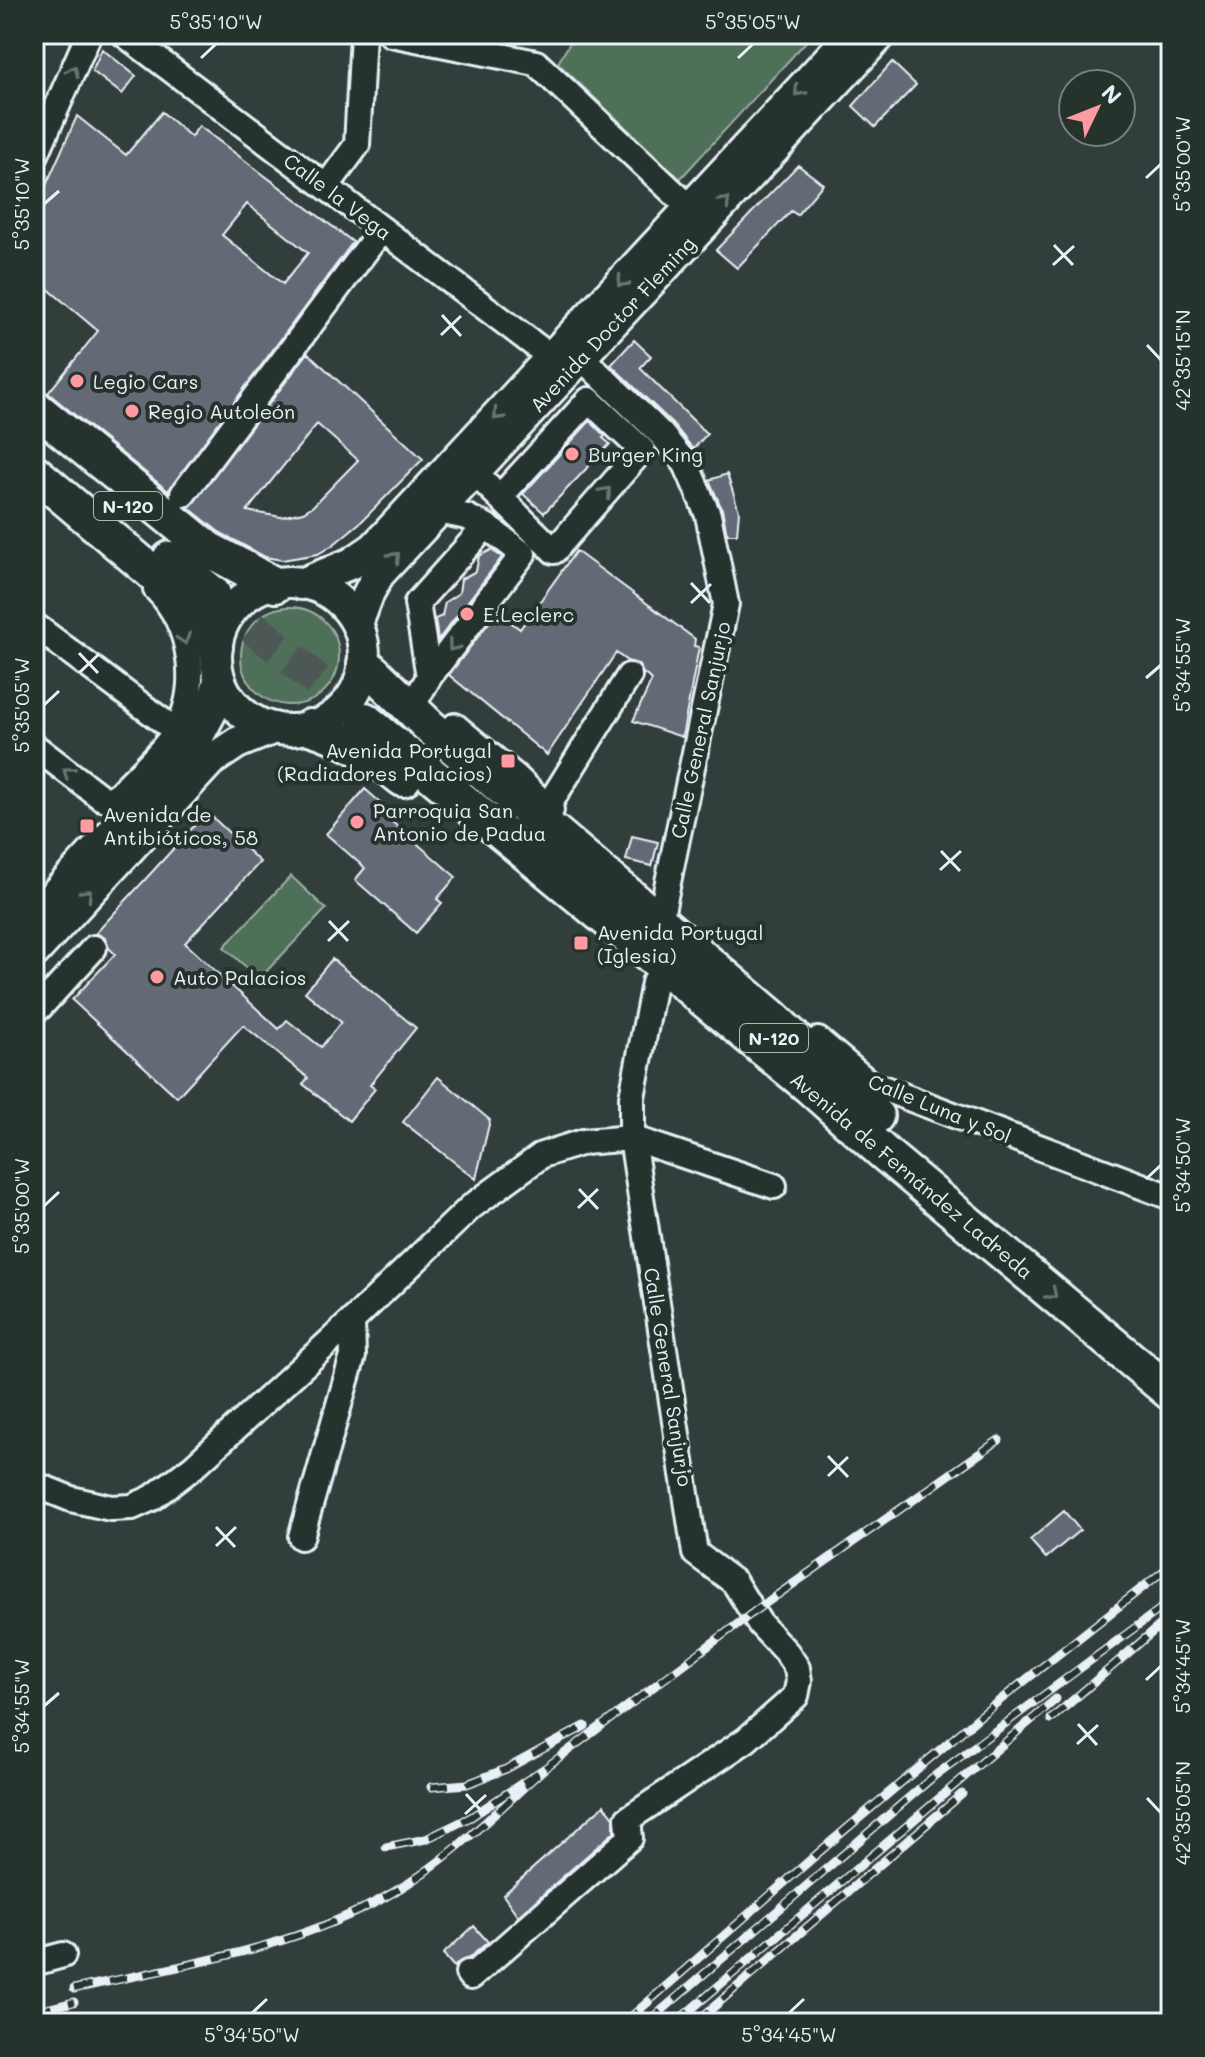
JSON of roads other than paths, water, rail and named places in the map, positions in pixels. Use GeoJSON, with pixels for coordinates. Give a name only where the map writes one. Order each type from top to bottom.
{"type":"FeatureCollection","features":[{"type":"Feature","properties":{"kind":"highway"},"geometry":{"type":"LineString","coordinates":[[34,407],[208,549],[288,584]]}},
{"type":"Feature","properties":{"kind":"highway","name":"N-120"},"geometry":{"type":"LineString","coordinates":[[34,428],[218,589],[34,447]]}},
{"type":"Feature","properties":{"kind":"highway"},"geometry":{"type":"LineString","coordinates":[[34,472],[187,602],[198,616],[217,664]]}},
{"type":"Feature","properties":{"kind":"highway"},"geometry":{"type":"LineString","coordinates":[[362,644],[408,707],[772,1017],[890,1144]]}},
{"type":"Feature","properties":{"kind":"highway","name":"N-120"},"geometry":{"type":"LineString","coordinates":[[370,715],[656,948]]}},
{"type":"Feature","properties":{"kind":"highway"},"geometry":{"type":"LineString","coordinates":[[310,727],[345,739],[381,762],[591,929],[656,948]]}},
{"type":"Feature","properties":{"kind":"highway","name":"Avenida de Fernández Ladreda"},"geometry":{"type":"LineString","coordinates":[[656,948],[839,1093],[890,1144],[1118,1334],[1171,1393]]}},
{"type":"Feature","properties":{"kind":"highway","name":"Avenida de Fernández Ladreda"},"geometry":{"type":"LineString","coordinates":[[1118,1334],[1171,1363]]}},
{"type":"Feature","properties":{"kind":"main road","name":"Avenida Doctor Fleming"},"geometry":{"type":"LineString","coordinates":[[362,644],[369,592],[379,574],[474,472],[690,208],[852,34]]}},
{"type":"Feature","properties":{"kind":"main road","name":"Avenida Doctor Fleming"},"geometry":{"type":"LineString","coordinates":[[288,584],[352,563],[374,548],[566,358],[881,34]]}},
{"type":"Feature","properties":{"kind":"main road"},"geometry":{"type":"LineString","coordinates":[[34,917],[194,744],[211,712],[220,630],[236,607],[258,590],[288,584],[331,595],[346,608],[362,644],[363,678],[350,699],[325,720],[310,727],[274,728],[256,722],[227,697],[217,664]]}},
{"type":"Feature","properties":{"kind":"main road"},"geometry":{"type":"LineString","coordinates":[[34,952],[210,761],[237,743],[274,728]]}},
{"type":"Feature","properties":{"kind":"street"},"geometry":{"type":"LineString","coordinates":[[34,159],[89,34]]}},
{"type":"Feature","properties":{"kind":"street","name":"Calle la Vega"},"geometry":{"type":"LineString","coordinates":[[124,34],[382,229],[566,358]]}},
{"type":"Feature","properties":{"kind":"street"},"geometry":{"type":"LineString","coordinates":[[326,187],[357,145],[363,34]]}},
{"type":"Feature","properties":{"kind":"street"},"geometry":{"type":"LineString","coordinates":[[391,34],[536,63],[690,208]]}},
{"type":"Feature","properties":{"kind":"street"},"geometry":{"type":"LineString","coordinates":[[183,494],[382,229]]}},
{"type":"Feature","properties":{"kind":"street","name":"Calle General Sanjurjo"},"geometry":{"type":"LineString","coordinates":[[468,1973],[471,1977],[630,1838],[628,1819],[746,1740],[796,1696],[799,1681],[797,1668],[760,1624],[734,1582],[695,1553],[632,1138],[632,1097],[656,948],[726,604],[708,515],[686,464],[661,434],[566,358]]}},
{"type":"Feature","properties":{"kind":"street"},"geometry":{"type":"LineString","coordinates":[[439,511],[467,517],[531,545],[554,551],[642,450],[589,400],[500,497]]}},
{"type":"Feature","properties":{"kind":"street"},"geometry":{"type":"LineString","coordinates":[[474,472],[500,497],[531,545]]}},
{"type":"Feature","properties":{"kind":"street"},"geometry":{"type":"LineString","coordinates":[[34,485],[145,578],[173,612],[188,652],[190,674],[188,695],[176,731],[160,752],[111,799],[102,798],[34,746]]}},
{"type":"Feature","properties":{"kind":"street"},"geometry":{"type":"LineString","coordinates":[[424,687],[417,603],[486,526]]}},
{"type":"Feature","properties":{"kind":"street"},"geometry":{"type":"LineString","coordinates":[[424,687],[531,545]]}},
{"type":"Feature","properties":{"kind":"street"},"geometry":{"type":"LineString","coordinates":[[34,625],[176,731]]}},
{"type":"Feature","properties":{"kind":"street","name":"Calle Luna y Sol"},"geometry":{"type":"LineString","coordinates":[[362,644],[377,660],[424,687],[574,831],[656,948],[869,1083],[1168,1196],[1171,1194]]}},
{"type":"Feature","properties":{"kind":"street"},"geometry":{"type":"LineString","coordinates":[[548,806],[629,676]]}},
{"type":"Feature","properties":{"kind":"street"},"geometry":{"type":"LineString","coordinates":[[574,831],[594,868]]}},
{"type":"Feature","properties":{"kind":"street"},"geometry":{"type":"LineString","coordinates":[[34,1002],[40,1007],[94,948]]}},
{"type":"Feature","properties":{"kind":"street"},"geometry":{"type":"LineString","coordinates":[[34,1484],[71,1499],[111,1508],[132,1507],[152,1498],[193,1467],[471,1207],[542,1155],[583,1142],[632,1138],[774,1186]]}},
{"type":"Feature","properties":{"kind":"street"},"geometry":{"type":"LineString","coordinates":[[301,1537],[353,1356],[352,1321]]}},
{"type":"Feature","properties":{"kind":"street"},"geometry":{"type":"LineString","coordinates":[[34,1963],[63,1955]]}},
{"type":"Feature","properties":{"kind":"tunnel"},"geometry":{"type":"LineString","coordinates":[[213,594],[365,720]]}},
{"type":"Feature","properties":{"kind":"railway"},"geometry":{"type":"LineString","coordinates":[[1168,1323],[1171,1320]]}},
{"type":"Feature","properties":{"kind":"railway"},"geometry":{"type":"LineString","coordinates":[[545,1768],[763,1605],[999,1440]]}},
{"type":"Feature","properties":{"kind":"railway"},"geometry":{"type":"LineString","coordinates":[[624,2023],[980,1716],[1171,1565]]}},
{"type":"Feature","properties":{"kind":"railway"},"geometry":{"type":"LineString","coordinates":[[647,2023],[933,1777],[1171,1601]]}},
{"type":"Feature","properties":{"kind":"railway"},"geometry":{"type":"LineString","coordinates":[[1051,1719],[1171,1616]]}},
{"type":"Feature","properties":{"kind":"railway"},"geometry":{"type":"LineString","coordinates":[[675,2023],[1056,1699]]}},
{"type":"Feature","properties":{"kind":"railway"},"geometry":{"type":"LineString","coordinates":[[431,1787],[467,1784],[506,1769],[585,1726]]}},
{"type":"Feature","properties":{"kind":"railway"},"geometry":{"type":"LineString","coordinates":[[74,1989],[238,1953],[318,1928],[357,1912],[434,1865],[545,1768],[471,1817],[426,1839],[386,1847]]}},
{"type":"Feature","properties":{"kind":"railway"},"geometry":{"type":"LineString","coordinates":[[695,2023],[962,1794]]}},
{"type":"Feature","properties":{"kind":"railway"},"geometry":{"type":"LineString","coordinates":[[34,2012],[74,2002]]}},
{"type":"Feature","properties":{"kind":"place","name":"Legio Cars"},"geometry":{"type":"Point","coordinates":[77,381]}},
{"type":"Feature","properties":{"kind":"place","name":"Regio Autoleón"},"geometry":{"type":"Point","coordinates":[132,411]}},
{"type":"Feature","properties":{"kind":"place","name":"Burger King"},"geometry":{"type":"Point","coordinates":[572,454]}},
{"type":"Feature","properties":{"kind":"place","name":"E.Leclerc"},"geometry":{"type":"Point","coordinates":[467,614]}},
{"type":"Feature","properties":{"kind":"place","name":"Avenida Portugal (Radiadores Palacios)"},"geometry":{"type":"Point","coordinates":[508,761]}},
{"type":"Feature","properties":{"kind":"place","name":"Parroquia San Antonio de Padua"},"geometry":{"type":"Point","coordinates":[357,822]}},
{"type":"Feature","properties":{"kind":"place","name":"Avenida de Antibióticos, 58"},"geometry":{"type":"Point","coordinates":[87,826]}},
{"type":"Feature","properties":{"kind":"place","name":"Avenida Portugal (Iglesia)"},"geometry":{"type":"Point","coordinates":[581,943]}},
{"type":"Feature","properties":{"kind":"place","name":"Auto Palacios"},"geometry":{"type":"Point","coordinates":[157,977]}}]}
